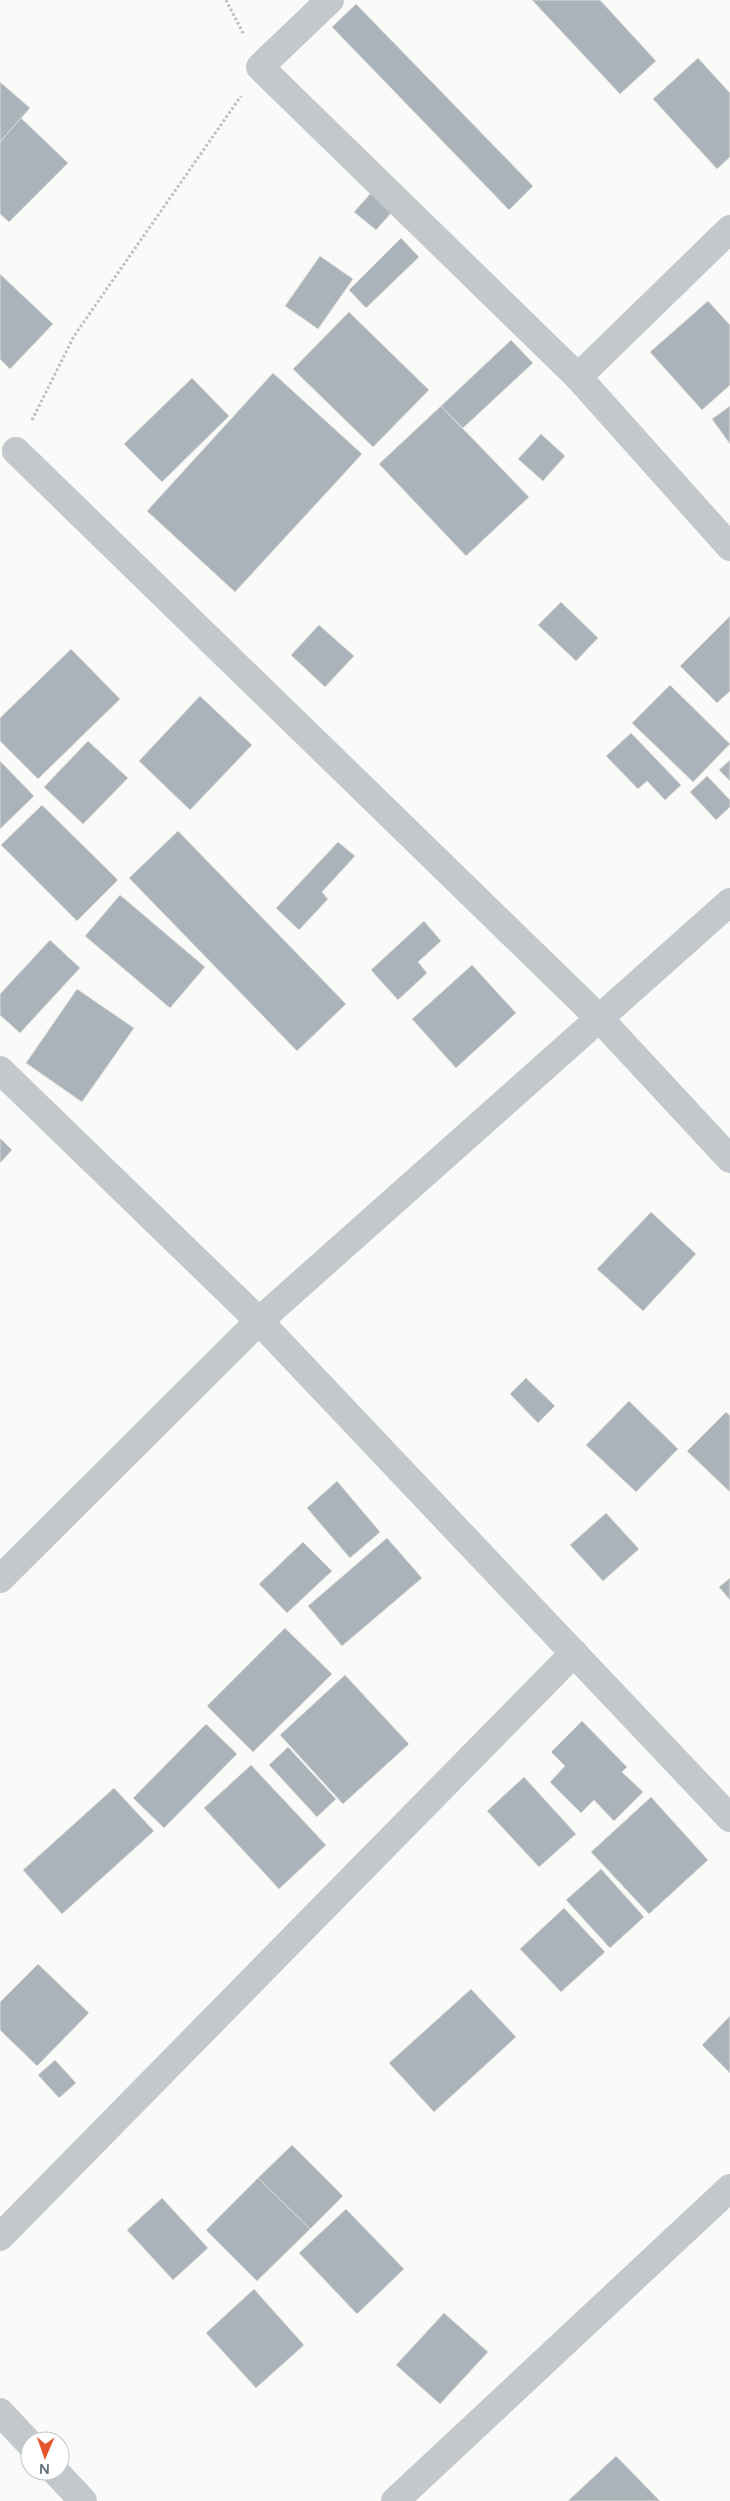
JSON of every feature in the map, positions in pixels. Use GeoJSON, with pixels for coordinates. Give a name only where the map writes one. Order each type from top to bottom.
{"type":"FeatureCollection","features":[{"type":"Feature","properties":{"kind":"street"},"geometry":{"type":"LineString","coordinates":[[330,0],[260,67],[578,378],[730,547]]}},
{"type":"Feature","properties":{"kind":"street"},"geometry":{"type":"LineString","coordinates":[[578,378],[730,229]]}},
{"type":"Feature","properties":{"kind":"street"},"geometry":{"type":"LineString","coordinates":[[16,451],[599,1018],[730,1159]]}},
{"type":"Feature","properties":{"kind":"street"},"geometry":{"type":"LineString","coordinates":[[0,1579],[259,1321],[730,902]]}},
{"type":"Feature","properties":{"kind":"street"},"geometry":{"type":"LineString","coordinates":[[0,1070],[259,1321],[730,1818]]}},
{"type":"Feature","properties":{"kind":"street"},"geometry":{"type":"LineString","coordinates":[[0,2237],[574,1653]]}},
{"type":"Feature","properties":{"kind":"street"},"geometry":{"type":"LineString","coordinates":[[395,2501],[730,2188]]}},
{"type":"Feature","properties":{"kind":"street"},"geometry":{"type":"LineString","coordinates":[[0,2412],[20,2433]]}},
{"type":"Feature","properties":{"kind":"street"},"geometry":{"type":"LineString","coordinates":[[64,2481],[83,2501]]}},
{"type":"Feature","properties":{"kind":"path"},"geometry":{"type":"LineString","coordinates":[[16,451],[74,336],[260,67]]}},
{"type":"Feature","properties":{"kind":"building"},"geometry":{"type":"Polygon","coordinates":[[[532,0],[600,0],[656,61],[620,94],[532,0]]]}},
{"type":"Feature","properties":{"kind":"building"},"geometry":{"type":"Polygon","coordinates":[[[356,4],[533,186],[509,210],[332,27],[356,4]]]}},
{"type":"Feature","properties":{"kind":"building"},"geometry":{"type":"Polygon","coordinates":[[[698,58],[730,93],[730,157],[717,169],[653,99],[698,58]]]}},
{"type":"Feature","properties":{"kind":"building"},"geometry":{"type":"Polygon","coordinates":[[[0,82],[30,108],[0,142],[0,82]]]}},
{"type":"Feature","properties":{"kind":"building"},"geometry":{"type":"Polygon","coordinates":[[[21,118],[68,163],[9,222],[0,214],[0,142],[21,118]]]}},
{"type":"Feature","properties":{"kind":"building"},"geometry":{"type":"Polygon","coordinates":[[[371,193],[392,212],[376,230],[354,212],[371,193]]]}},
{"type":"Feature","properties":{"kind":"building"},"geometry":{"type":"Polygon","coordinates":[[[401,238],[419,257],[366,308],[349,290],[401,238]]]}},
{"type":"Feature","properties":{"kind":"building"},"geometry":{"type":"Polygon","coordinates":[[[320,256],[353,279],[318,329],[285,306],[320,256]]]}},
{"type":"Feature","properties":{"kind":"building"},"geometry":{"type":"Polygon","coordinates":[[[0,274],[53,324],[10,369],[0,359],[0,274]]]}},
{"type":"Feature","properties":{"kind":"building"},"geometry":{"type":"Polygon","coordinates":[[[708,301],[730,325],[730,385],[702,410],[650,352],[708,301]]]}},
{"type":"Feature","properties":{"kind":"building"},"geometry":{"type":"Polygon","coordinates":[[[349,312],[429,390],[373,447],[293,369],[349,312]]]}},
{"type":"Feature","properties":{"kind":"building"},"geometry":{"type":"Polygon","coordinates":[[[511,340],[533,363],[463,428],[441,406],[511,340]]]}},
{"type":"Feature","properties":{"kind":"building"},"geometry":{"type":"Polygon","coordinates":[[[273,373],[362,454],[235,592],[147,511],[273,373]]]}},
{"type":"Feature","properties":{"kind":"building"},"geometry":{"type":"Polygon","coordinates":[[[192,378],[229,416],[162,482],[124,444],[192,378]]]}},
{"type":"Feature","properties":{"kind":"building"},"geometry":{"type":"Polygon","coordinates":[[[441,406],[529,497],[466,556],[379,464],[441,406]]]}},
{"type":"Feature","properties":{"kind":"building"},"geometry":{"type":"Polygon","coordinates":[[[730,406],[730,444],[712,419],[730,406]]]}},
{"type":"Feature","properties":{"kind":"building"},"geometry":{"type":"Polygon","coordinates":[[[541,434],[565,456],[543,481],[518,459],[541,434]]]}},
{"type":"Feature","properties":{"kind":"building"},"geometry":{"type":"Polygon","coordinates":[[[561,602],[598,638],[576,661],[538,625],[561,602]]]}},
{"type":"Feature","properties":{"kind":"building"},"geometry":{"type":"Polygon","coordinates":[[[730,616],[730,691],[717,703],[680,666],[730,616]]]}},
{"type":"Feature","properties":{"kind":"building"},"geometry":{"type":"Polygon","coordinates":[[[319,625],[354,656],[325,687],[291,655],[319,625]]]}},
{"type":"Feature","properties":{"kind":"building"},"geometry":{"type":"Polygon","coordinates":[[[71,649],[120,699],[38,779],[0,741],[0,718],[71,649]]]}},
{"type":"Feature","properties":{"kind":"building"},"geometry":{"type":"Polygon","coordinates":[[[670,685],[730,744],[693,782],[632,723],[670,685]]]}},
{"type":"Feature","properties":{"kind":"building"},"geometry":{"type":"Polygon","coordinates":[[[200,696],[252,745],[190,810],[139,761],[200,696]]]}},
{"type":"Feature","properties":{"kind":"building"},"geometry":{"type":"Polygon","coordinates":[[[631,733],[681,785],[665,800],[647,781],[638,789],[606,756],[631,733]]]}},
{"type":"Feature","properties":{"kind":"building"},"geometry":{"type":"Polygon","coordinates":[[[88,741],[128,778],[83,824],[44,787],[88,741]]]}},
{"type":"Feature","properties":{"kind":"building"},"geometry":{"type":"Polygon","coordinates":[[[730,760],[730,781],[719,770],[730,760]]]}},
{"type":"Feature","properties":{"kind":"building"},"geometry":{"type":"Polygon","coordinates":[[[0,761],[34,796],[0,829],[0,761]]]}},
{"type":"Feature","properties":{"kind":"building"},"geometry":{"type":"Polygon","coordinates":[[[707,776],[730,800],[730,807],[716,820],[690,792],[707,776]]]}},
{"type":"Feature","properties":{"kind":"building"},"geometry":{"type":"Polygon","coordinates":[[[42,805],[118,880],[77,921],[1,845],[42,805]]]}},
{"type":"Feature","properties":{"kind":"building"},"geometry":{"type":"Polygon","coordinates":[[[178,831],[346,1004],[297,1051],[129,878],[178,831]]]}},
{"type":"Feature","properties":{"kind":"building"},"geometry":{"type":"Polygon","coordinates":[[[338,842],[355,856],[322,892],[328,899],[299,930],[276,908],[338,842]]]}},
{"type":"Feature","properties":{"kind":"building"},"geometry":{"type":"Polygon","coordinates":[[[120,895],[205,967],[170,1008],[85,936],[120,895]]]}},
{"type":"Feature","properties":{"kind":"building"},"geometry":{"type":"Polygon","coordinates":[[[424,921],[441,941],[418,962],[427,973],[398,1000],[371,970],[424,921]]]}},
{"type":"Feature","properties":{"kind":"building"},"geometry":{"type":"Polygon","coordinates":[[[50,940],[80,968],[20,1033],[0,1015],[0,994],[50,940]]]}},
{"type":"Feature","properties":{"kind":"building"},"geometry":{"type":"Polygon","coordinates":[[[472,965],[516,1013],[456,1068],[412,1019],[472,965]]]}},
{"type":"Feature","properties":{"kind":"building"},"geometry":{"type":"Polygon","coordinates":[[[77,989],[134,1028],[82,1102],[26,1063],[77,989]]]}},
{"type":"Feature","properties":{"kind":"building"},"geometry":{"type":"Polygon","coordinates":[[[0,1138],[12,1150],[0,1163],[0,1138]]]}},
{"type":"Feature","properties":{"kind":"building"},"geometry":{"type":"Polygon","coordinates":[[[651,1212],[696,1254],[643,1311],[597,1269],[651,1212]]]}},
{"type":"Feature","properties":{"kind":"building"},"geometry":{"type":"Polygon","coordinates":[[[526,1378],[555,1406],[538,1423],[510,1394],[526,1378]]]}},
{"type":"Feature","properties":{"kind":"building"},"geometry":{"type":"Polygon","coordinates":[[[629,1401],[678,1449],[636,1492],[586,1445],[629,1401]]]}},
{"type":"Feature","properties":{"kind":"building"},"geometry":{"type":"Polygon","coordinates":[[[726,1412],[730,1416],[730,1492],[687,1451],[726,1412]]]}},
{"type":"Feature","properties":{"kind":"building"},"geometry":{"type":"Polygon","coordinates":[[[337,1481],[380,1532],[350,1558],[307,1508],[337,1481]]]}},
{"type":"Feature","properties":{"kind":"building"},"geometry":{"type":"Polygon","coordinates":[[[606,1513],[639,1549],[603,1581],[570,1545],[606,1513]]]}},
{"type":"Feature","properties":{"kind":"building"},"geometry":{"type":"Polygon","coordinates":[[[387,1538],[422,1578],[342,1646],[308,1606],[387,1538]]]}},
{"type":"Feature","properties":{"kind":"building"},"geometry":{"type":"Polygon","coordinates":[[[303,1542],[332,1571],[287,1613],[259,1584],[303,1542]]]}},
{"type":"Feature","properties":{"kind":"building"},"geometry":{"type":"Polygon","coordinates":[[[730,1578],[730,1600],[719,1587],[730,1578]]]}},
{"type":"Feature","properties":{"kind":"building"},"geometry":{"type":"Polygon","coordinates":[[[285,1628],[332,1674],[253,1752],[207,1706],[285,1628]]]}},
{"type":"Feature","properties":{"kind":"building"},"geometry":{"type":"Polygon","coordinates":[[[345,1675],[409,1744],[343,1804],[280,1735],[345,1675]]]}},
{"type":"Feature","properties":{"kind":"building"},"geometry":{"type":"Polygon","coordinates":[[[582,1721],[627,1767],[622,1772],[643,1792],[614,1821],[594,1800],[581,1813],[550,1782],[565,1766],[551,1752],[582,1721]]]}},
{"type":"Feature","properties":{"kind":"building"},"geometry":{"type":"Polygon","coordinates":[[[206,1724],[237,1754],[164,1828],[133,1798],[206,1724]]]}},
{"type":"Feature","properties":{"kind":"building"},"geometry":{"type":"Polygon","coordinates":[[[288,1747],[336,1799],[317,1817],[269,1765],[288,1747]]]}},
{"type":"Feature","properties":{"kind":"building"},"geometry":{"type":"Polygon","coordinates":[[[251,1765],[326,1845],[279,1889],[204,1808],[251,1765]]]}},
{"type":"Feature","properties":{"kind":"building"},"geometry":{"type":"Polygon","coordinates":[[[524,1777],[576,1834],[539,1867],[487,1811],[524,1777]]]}},
{"type":"Feature","properties":{"kind":"building"},"geometry":{"type":"Polygon","coordinates":[[[114,1788],[154,1831],[62,1914],[23,1870],[114,1788]]]}},
{"type":"Feature","properties":{"kind":"building"},"geometry":{"type":"Polygon","coordinates":[[[651,1797],[708,1860],[649,1914],[591,1852],[651,1797]]]}},
{"type":"Feature","properties":{"kind":"building"},"geometry":{"type":"Polygon","coordinates":[[[601,1869],[644,1917],[610,1948],[566,1900],[601,1869]]]}},
{"type":"Feature","properties":{"kind":"building"},"geometry":{"type":"Polygon","coordinates":[[[564,1908],[605,1952],[561,1992],[520,1949],[564,1908]]]}},
{"type":"Feature","properties":{"kind":"building"},"geometry":{"type":"Polygon","coordinates":[[[38,1964],[89,2013],[37,2066],[0,2030],[0,2002],[38,1964]]]}},
{"type":"Feature","properties":{"kind":"building"},"geometry":{"type":"Polygon","coordinates":[[[471,1989],[516,2037],[434,2112],[389,2063],[471,1989]]]}},
{"type":"Feature","properties":{"kind":"building"},"geometry":{"type":"Polygon","coordinates":[[[730,2016],[730,2073],[702,2045],[730,2016]]]}},
{"type":"Feature","properties":{"kind":"building"},"geometry":{"type":"Polygon","coordinates":[[[55,2060],[76,2083],[59,2098],[38,2075],[55,2060]]]}},
{"type":"Feature","properties":{"kind":"building"},"geometry":{"type":"Polygon","coordinates":[[[292,2145],[343,2196],[310,2229],[258,2178],[292,2145]]]}},
{"type":"Feature","properties":{"kind":"building"},"geometry":{"type":"Polygon","coordinates":[[[258,2178],[310,2229],[257,2281],[206,2230],[258,2178]]]}},
{"type":"Feature","properties":{"kind":"building"},"geometry":{"type":"Polygon","coordinates":[[[162,2198],[208,2248],[173,2280],[127,2230],[162,2198]]]}},
{"type":"Feature","properties":{"kind":"building"},"geometry":{"type":"Polygon","coordinates":[[[346,2209],[404,2269],[357,2314],[299,2253],[346,2209]]]}},
{"type":"Feature","properties":{"kind":"building"},"geometry":{"type":"Polygon","coordinates":[[[254,2289],[304,2345],[256,2388],[206,2333],[254,2289]]]}},
{"type":"Feature","properties":{"kind":"building"},"geometry":{"type":"Polygon","coordinates":[[[444,2313],[488,2352],[440,2404],[396,2365],[444,2313]]]}},
{"type":"Feature","properties":{"kind":"building"},"geometry":{"type":"Polygon","coordinates":[[[616,2456],[660,2501],[568,2501],[616,2456]]]}}]}
